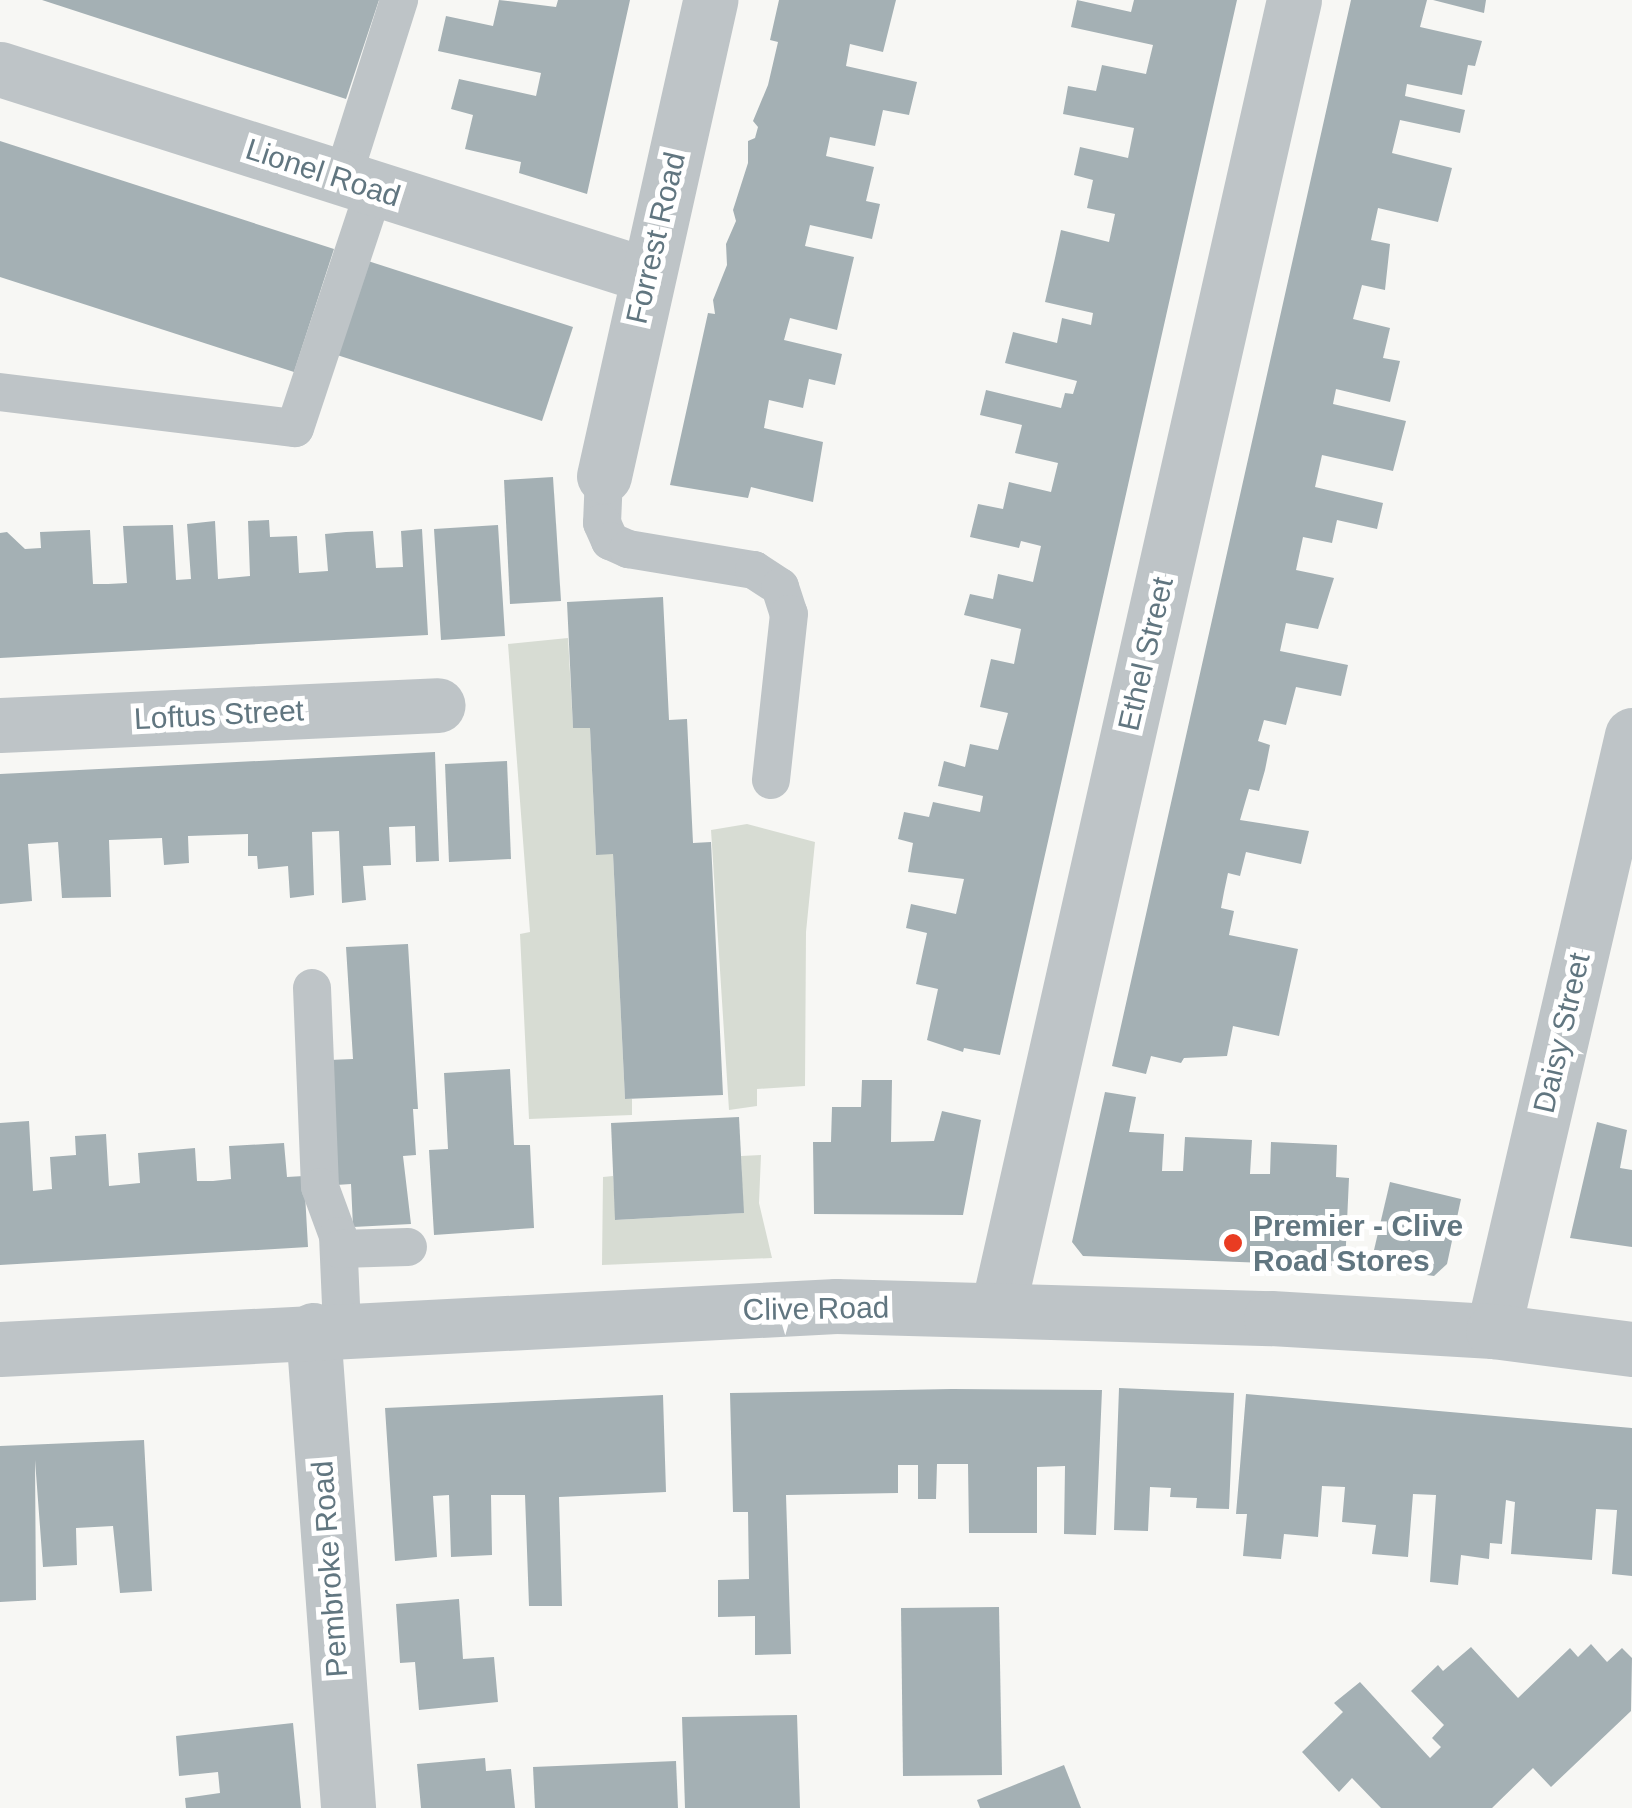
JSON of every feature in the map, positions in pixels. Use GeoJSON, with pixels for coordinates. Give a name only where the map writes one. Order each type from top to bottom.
{"type":"FeatureCollection","features":[{"type":"Feature","properties":{"kind":"street","name":"Forrest Road"},"geometry":{"type":"LineString","coordinates":[[604,476],[710,0]]}},
{"type":"Feature","properties":{"kind":"street","name":"Ethel Street"},"geometry":{"type":"LineString","coordinates":[[998,1308],[1294,0]]}},
{"type":"Feature","properties":{"kind":"street","name":"Lionel Road"},"geometry":{"type":"LineString","coordinates":[[0,69],[647,274]]}},
{"type":"Feature","properties":{"kind":"street","name":"Loftus Street"},"geometry":{"type":"LineString","coordinates":[[0,725],[438,705]]}},
{"type":"Feature","properties":{"kind":"street","name":"Daisy Street"},"geometry":{"type":"LineString","coordinates":[[1492,1331],[1632,735]]}},
{"type":"Feature","properties":{"kind":"street","name":"Clive Road"},"geometry":{"type":"LineString","coordinates":[[0,1348],[836,1306],[998,1308],[1492,1331],[1632,1349]]}},
{"type":"Feature","properties":{"kind":"street","name":"Pembroke Road"},"geometry":{"type":"LineString","coordinates":[[327,1329],[348,1808]]}},
{"type":"Feature","properties":{"kind":"lane"},"geometry":{"type":"LineString","coordinates":[[0,392],[295,428],[358,185],[399,0]]}},
{"type":"Feature","properties":{"kind":"lane"},"geometry":{"type":"LineString","coordinates":[[604,476],[602,523],[610,541],[628,550],[754,570],[780,588],[788,614],[771,780]]}},
{"type":"Feature","properties":{"kind":"lane"},"geometry":{"type":"LineString","coordinates":[[312,988],[320,1187],[338,1249],[327,1329]]}},
{"type":"Feature","properties":{"kind":"lane"},"geometry":{"type":"LineString","coordinates":[[338,1249],[408,1247]]}},
{"type":"Feature","properties":{"kind":"shaded area"},"geometry":{"type":"Polygon","coordinates":[[[568,638],[573,727],[590,728],[596,854],[613,854],[625,1099],[632,1099],[632,1115],[529,1119],[520,934],[530,932],[508,644],[568,638]]]}},
{"type":"Feature","properties":{"kind":"shaded area"},"geometry":{"type":"Polygon","coordinates":[[[747,824],[815,842],[806,932],[805,1086],[757,1089],[757,1106],[729,1110],[711,830],[747,824]]]}},
{"type":"Feature","properties":{"kind":"shaded area"},"geometry":{"type":"Polygon","coordinates":[[[761,1155],[759,1203],[772,1258],[602,1265],[603,1177],[613,1176],[616,1220],[743,1213],[741,1156],[761,1155]]]}},
{"type":"Feature","properties":{"kind":"building"},"geometry":{"type":"Polygon","coordinates":[[[42,0],[379,0],[346,99],[42,0]]]}},
{"type":"Feature","properties":{"kind":"building"},"geometry":{"type":"Polygon","coordinates":[[[499,0],[556,7],[558,0],[630,0],[587,194],[519,173],[521,162],[465,149],[473,115],[451,109],[459,79],[536,96],[541,73],[438,51],[446,16],[493,26],[499,0]]]}},
{"type":"Feature","properties":{"kind":"building"},"geometry":{"type":"Polygon","coordinates":[[[779,0],[896,0],[883,52],[850,44],[846,66],[917,82],[909,115],[883,110],[875,146],[830,137],[826,156],[874,167],[866,201],[880,204],[872,239],[810,225],[805,246],[854,257],[837,330],[790,318],[784,340],[842,354],[835,385],[809,379],[803,408],[769,400],[764,428],[823,442],[813,502],[751,487],[748,498],[670,485],[708,313],[715,314],[713,300],[727,265],[726,244],[736,221],[733,210],[748,163],[748,141],[755,138],[758,127],[753,121],[768,85],[778,42],[770,40],[779,0]]]}},
{"type":"Feature","properties":{"kind":"building"},"geometry":{"type":"Polygon","coordinates":[[[1077,0],[1131,12],[1134,0],[1237,0],[1000,1055],[964,1048],[963,1052],[927,1040],[938,989],[916,984],[927,933],[906,928],[911,904],[956,914],[964,879],[908,872],[913,843],[898,839],[904,812],[929,817],[933,802],[980,812],[983,796],[938,786],[944,761],[965,767],[970,744],[998,750],[1008,713],[980,707],[991,659],[1014,664],[1021,629],[964,615],[970,594],[993,599],[998,574],[1033,582],[1041,546],[1021,541],[1019,548],[970,537],[978,504],[1003,509],[1009,482],[1051,492],[1058,463],[1015,453],[1022,425],[980,415],[986,390],[1061,408],[1065,393],[1073,394],[1077,381],[1005,363],[1013,332],[1057,343],[1062,318],[1091,325],[1093,313],[1045,302],[1061,230],[1109,242],[1115,214],[1087,208],[1093,180],[1074,175],[1080,147],[1128,158],[1134,128],[1063,114],[1068,86],[1096,91],[1102,65],[1146,74],[1153,45],[1071,27],[1077,0]]]}},
{"type":"Feature","properties":{"kind":"building"},"geometry":{"type":"Polygon","coordinates":[[[1351,0],[1427,0],[1420,27],[1482,41],[1475,66],[1468,65],[1462,95],[1407,84],[1405,96],[1465,110],[1460,133],[1400,120],[1392,153],[1452,168],[1438,222],[1378,208],[1371,240],[1390,244],[1385,290],[1362,285],[1353,319],[1390,328],[1383,358],[1400,361],[1390,402],[1336,389],[1333,404],[1406,421],[1393,471],[1322,455],[1315,487],[1383,503],[1377,529],[1337,520],[1332,543],[1303,537],[1296,570],[1334,578],[1318,629],[1286,623],[1280,651],[1348,665],[1341,696],[1296,687],[1286,725],[1264,720],[1258,741],[1270,745],[1265,770],[1259,791],[1249,789],[1240,820],[1309,831],[1301,864],[1246,852],[1240,876],[1228,873],[1224,892],[1221,908],[1234,911],[1229,935],[1298,949],[1279,1036],[1233,1026],[1227,1056],[1184,1058],[1181,1063],[1151,1056],[1146,1074],[1112,1066],[1351,0]]]}},
{"type":"Feature","properties":{"kind":"building"},"geometry":{"type":"Polygon","coordinates":[[[1433,0],[1486,0],[1484,13],[1433,0]]]}},
{"type":"Feature","properties":{"kind":"building"},"geometry":{"type":"Polygon","coordinates":[[[0,141],[334,249],[294,372],[0,277],[0,141]]]}},
{"type":"Feature","properties":{"kind":"building"},"geometry":{"type":"Polygon","coordinates":[[[368,261],[573,327],[542,421],[337,355],[368,261]]]}},
{"type":"Feature","properties":{"kind":"building"},"geometry":{"type":"Polygon","coordinates":[[[553,477],[561,601],[510,604],[504,480],[553,477]]]}},
{"type":"Feature","properties":{"kind":"building"},"geometry":{"type":"Polygon","coordinates":[[[269,520],[270,537],[297,536],[299,573],[328,571],[325,534],[346,532],[373,531],[376,568],[403,567],[401,531],[422,529],[428,635],[0,658],[0,533],[7,532],[25,549],[41,548],[40,532],[90,530],[93,584],[127,583],[123,526],[173,525],[176,580],[191,579],[187,524],[215,521],[218,579],[250,576],[248,521],[269,520]]]}},
{"type":"Feature","properties":{"kind":"building"},"geometry":{"type":"Polygon","coordinates":[[[498,525],[505,636],[441,640],[434,529],[498,525]]]}},
{"type":"Feature","properties":{"kind":"building"},"geometry":{"type":"Polygon","coordinates":[[[663,597],[669,720],[687,719],[693,843],[711,842],[723,1095],[625,1099],[613,854],[596,855],[590,728],[573,728],[567,602],[663,597]]]}},
{"type":"Feature","properties":{"kind":"building"},"geometry":{"type":"Polygon","coordinates":[[[435,752],[439,861],[416,862],[415,826],[389,827],[391,865],[363,866],[366,900],[342,903],[339,831],[312,832],[314,895],[290,898],[288,866],[258,869],[257,856],[248,856],[248,834],[188,836],[189,863],[164,865],[162,838],[109,840],[111,897],[62,898],[58,842],[28,844],[32,901],[0,904],[0,774],[435,752]]]}},
{"type":"Feature","properties":{"kind":"building"},"geometry":{"type":"Polygon","coordinates":[[[507,761],[511,859],[449,862],[445,764],[507,761]]]}},
{"type":"Feature","properties":{"kind":"building"},"geometry":{"type":"Polygon","coordinates":[[[408,944],[418,1109],[413,1109],[416,1155],[403,1156],[411,1224],[353,1227],[351,1184],[336,1185],[329,1060],[353,1059],[346,947],[408,944]]]}},
{"type":"Feature","properties":{"kind":"building"},"geometry":{"type":"Polygon","coordinates":[[[510,1069],[514,1145],[530,1145],[534,1228],[434,1235],[429,1150],[448,1149],[444,1073],[510,1069]]]}},
{"type":"Feature","properties":{"kind":"building"},"geometry":{"type":"Polygon","coordinates":[[[862,1080],[892,1080],[891,1142],[934,1141],[942,1111],[981,1120],[963,1215],[814,1214],[813,1142],[831,1142],[832,1107],[861,1107],[862,1080]]]}},
{"type":"Feature","properties":{"kind":"building"},"geometry":{"type":"Polygon","coordinates":[[[1105,1092],[1136,1097],[1129,1132],[1164,1134],[1162,1171],[1183,1171],[1185,1137],[1252,1140],[1250,1174],[1270,1174],[1271,1142],[1337,1145],[1336,1177],[1349,1178],[1345,1266],[1083,1256],[1072,1242],[1105,1092]]]}},
{"type":"Feature","properties":{"kind":"building"},"geometry":{"type":"Polygon","coordinates":[[[739,1117],[744,1213],[615,1220],[611,1123],[739,1117]]]}},
{"type":"Feature","properties":{"kind":"building"},"geometry":{"type":"Polygon","coordinates":[[[29,1121],[33,1191],[52,1189],[50,1157],[76,1155],[75,1136],[106,1134],[109,1186],[140,1183],[138,1153],[195,1148],[197,1181],[213,1181],[231,1179],[229,1146],[284,1143],[287,1177],[304,1176],[308,1247],[0,1265],[0,1123],[29,1121]]]}},
{"type":"Feature","properties":{"kind":"building"},"geometry":{"type":"Polygon","coordinates":[[[1597,1122],[1627,1130],[1620,1168],[1632,1170],[1632,1247],[1570,1238],[1597,1122]]]}},
{"type":"Feature","properties":{"kind":"building"},"geometry":{"type":"Polygon","coordinates":[[[1390,1182],[1461,1199],[1447,1264],[1434,1276],[1370,1267],[1390,1182]]]}},
{"type":"Feature","properties":{"kind":"building"},"geometry":{"type":"Polygon","coordinates":[[[1119,1388],[1234,1393],[1229,1509],[1196,1508],[1197,1498],[1170,1497],[1171,1488],[1150,1487],[1148,1531],[1114,1530],[1119,1388]]]}},
{"type":"Feature","properties":{"kind":"building"},"geometry":{"type":"Polygon","coordinates":[[[1102,1390],[1096,1535],[1064,1534],[1065,1466],[1037,1467],[1037,1533],[969,1533],[968,1464],[937,1464],[936,1499],[918,1499],[918,1465],[898,1465],[898,1493],[786,1495],[791,1654],[755,1655],[755,1616],[718,1617],[718,1580],[749,1579],[748,1512],[733,1512],[730,1393],[1102,1390]]]}},
{"type":"Feature","properties":{"kind":"building"},"geometry":{"type":"Polygon","coordinates":[[[1246,1394],[1632,1428],[1632,1576],[1612,1574],[1617,1510],[1596,1509],[1592,1560],[1511,1554],[1515,1502],[1506,1500],[1502,1544],[1490,1543],[1489,1559],[1461,1555],[1458,1585],[1430,1582],[1436,1495],[1413,1494],[1408,1557],[1372,1554],[1376,1525],[1342,1522],[1345,1487],[1322,1486],[1318,1537],[1284,1534],[1281,1559],[1243,1556],[1247,1514],[1236,1514],[1246,1394]]]}},
{"type":"Feature","properties":{"kind":"building"},"geometry":{"type":"Polygon","coordinates":[[[663,1395],[666,1492],[559,1497],[562,1606],[529,1606],[525,1495],[491,1495],[492,1555],[451,1557],[449,1495],[433,1496],[437,1557],[395,1561],[385,1408],[663,1395]]]}},
{"type":"Feature","properties":{"kind":"building"},"geometry":{"type":"Polygon","coordinates":[[[144,1440],[152,1591],[120,1593],[113,1526],[76,1528],[77,1565],[43,1567],[35,1460],[36,1600],[0,1602],[0,1446],[144,1440]]]}},
{"type":"Feature","properties":{"kind":"building"},"geometry":{"type":"Polygon","coordinates":[[[459,1599],[463,1659],[494,1657],[498,1702],[419,1710],[415,1662],[400,1663],[396,1604],[459,1599]]]}},
{"type":"Feature","properties":{"kind":"building"},"geometry":{"type":"Polygon","coordinates":[[[999,1607],[1002,1775],[903,1776],[901,1608],[999,1607]]]}},
{"type":"Feature","properties":{"kind":"building"},"geometry":{"type":"Polygon","coordinates":[[[1591,1644],[1607,1662],[1622,1648],[1632,1658],[1631,1711],[1551,1787],[1533,1768],[1492,1808],[1381,1808],[1352,1778],[1339,1792],[1302,1752],[1343,1712],[1334,1703],[1360,1682],[1430,1758],[1441,1747],[1432,1738],[1444,1725],[1411,1691],[1438,1665],[1443,1671],[1471,1647],[1518,1698],[1570,1648],[1578,1657],[1591,1644]]]}},
{"type":"Feature","properties":{"kind":"building"},"geometry":{"type":"Polygon","coordinates":[[[797,1715],[800,1808],[685,1808],[682,1717],[797,1715]]]}},
{"type":"Feature","properties":{"kind":"building"},"geometry":{"type":"Polygon","coordinates":[[[293,1723],[301,1808],[186,1808],[185,1798],[220,1793],[218,1772],[179,1776],[176,1736],[293,1723]]]}},
{"type":"Feature","properties":{"kind":"building"},"geometry":{"type":"Polygon","coordinates":[[[485,1758],[486,1771],[511,1769],[515,1808],[421,1808],[417,1764],[485,1758]]]}},
{"type":"Feature","properties":{"kind":"building"},"geometry":{"type":"Polygon","coordinates":[[[676,1761],[678,1808],[535,1808],[533,1767],[676,1761]]]}},
{"type":"Feature","properties":{"kind":"building"},"geometry":{"type":"Polygon","coordinates":[[[1064,1765],[1081,1808],[980,1808],[977,1800],[1064,1765]]]}},
{"type":"Feature","properties":{"kind":"place","name":"Premier - Clive Road Stores"},"geometry":{"type":"Point","coordinates":[1233,1243]}}]}
